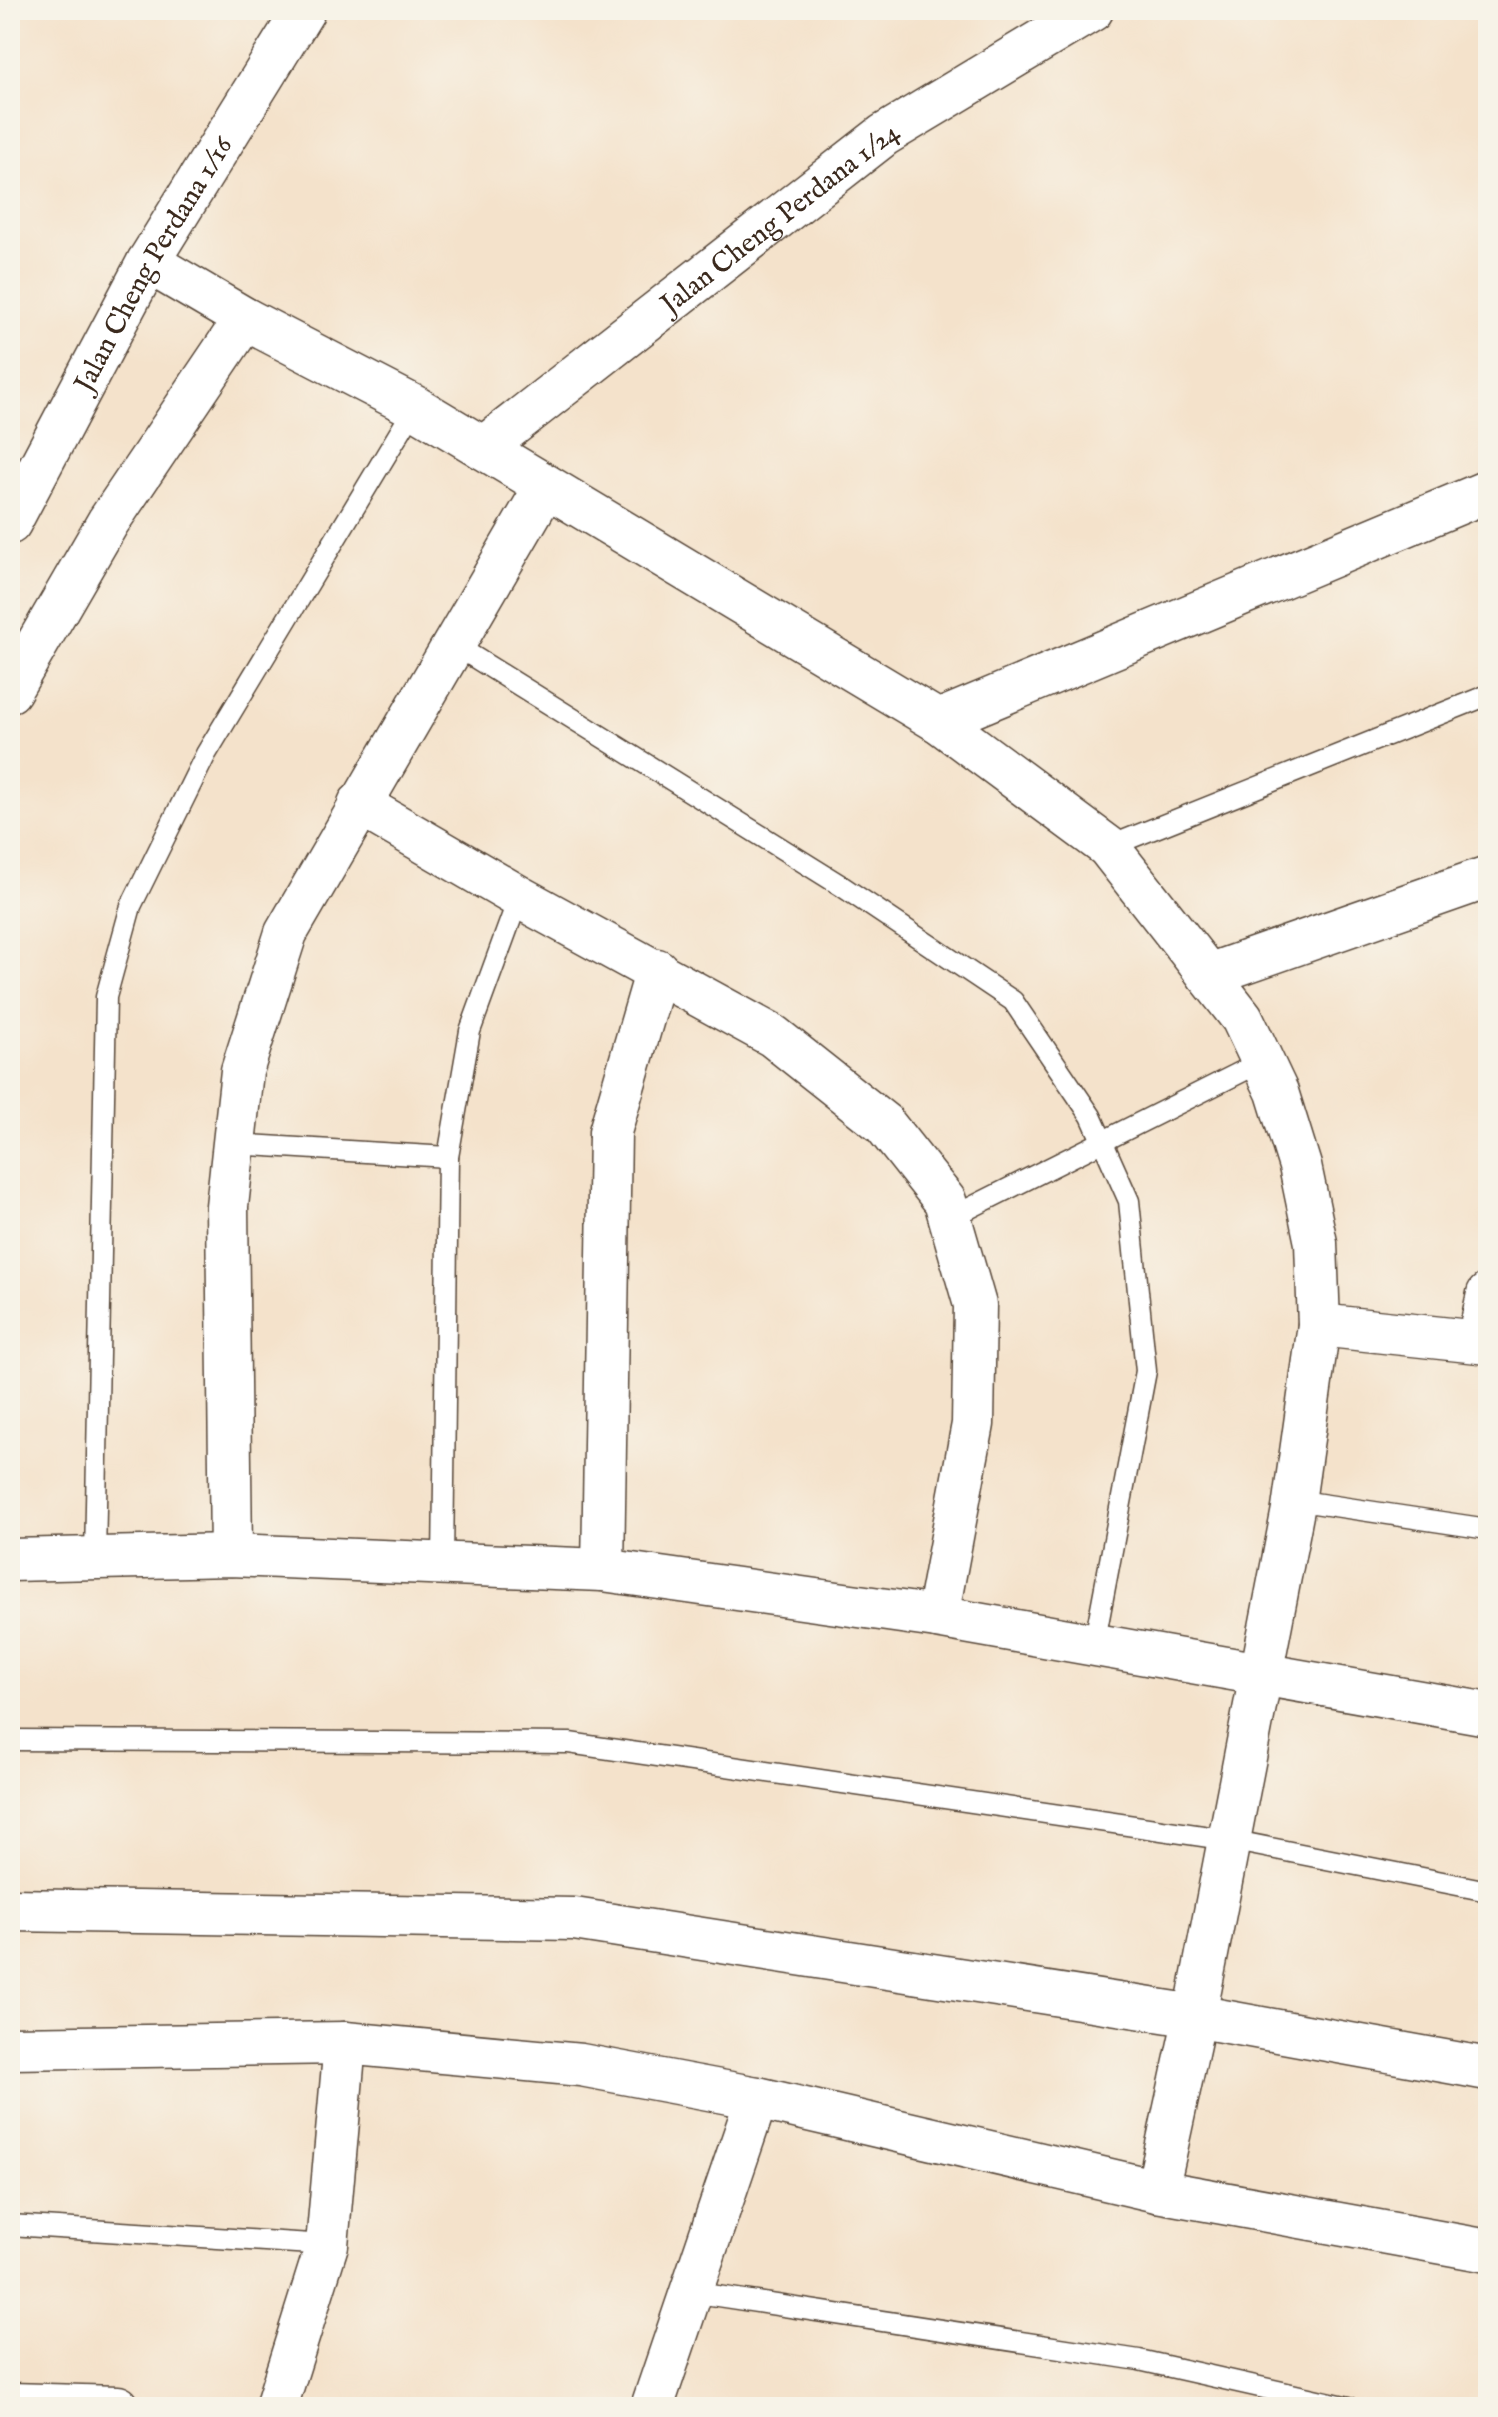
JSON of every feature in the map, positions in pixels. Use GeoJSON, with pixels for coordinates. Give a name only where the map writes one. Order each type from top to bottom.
{"type":"FeatureCollection","features":[{"type":"Feature","properties":{"kind":"street","name":"Jalan Cheng Perdana 1/16"},"geometry":{"type":"LineString","coordinates":[[10,523],[148,262],[304,10]]}},
{"type":"Feature","properties":{"kind":"street","name":"Jalan Cheng Perdana 1/24"},"geometry":{"type":"LineString","coordinates":[[483,448],[884,135],[1092,10]]}},
{"type":"Feature","properties":{"kind":"street"},"geometry":{"type":"LineString","coordinates":[[148,262],[245,319],[415,407],[938,721],[1108,847],[1242,1018],[1277,1092],[1300,1166],[1316,1243],[1319,1325],[1294,1500],[1262,1674],[1195,2016],[1157,2191]]}},
{"type":"Feature","properties":{"kind":"street"},"geometry":{"type":"LineString","coordinates":[[10,691],[108,522],[245,319]]}},
{"type":"Feature","properties":{"kind":"street"},"geometry":{"type":"LineString","coordinates":[[231,1555],[227,1206],[242,1071],[286,933],[546,486]]}},
{"type":"Feature","properties":{"kind":"street"},"geometry":{"type":"LineString","coordinates":[[938,721],[1488,491]]}},
{"type":"Feature","properties":{"kind":"street"},"geometry":{"type":"LineString","coordinates":[[359,804],[519,897],[773,1036],[884,1124],[945,1201],[975,1305],[973,1424],[937,1617]]}},
{"type":"Feature","properties":{"kind":"street"},"geometry":{"type":"LineString","coordinates":[[1208,975],[1488,877]]}},
{"type":"Feature","properties":{"kind":"street"},"geometry":{"type":"LineString","coordinates":[[603,1570],[610,1132],[657,970]]}},
{"type":"Feature","properties":{"kind":"street"},"geometry":{"type":"LineString","coordinates":[[1319,1325],[1483,1342],[1488,1294]]}},
{"type":"Feature","properties":{"kind":"street"},"geometry":{"type":"LineString","coordinates":[[10,1560],[231,1555],[603,1570],[937,1617],[1488,1714]]}},
{"type":"Feature","properties":{"kind":"street"},"geometry":{"type":"LineString","coordinates":[[10,1910],[574,1919],[1195,2016],[1488,2069]]}},
{"type":"Feature","properties":{"kind":"street"},"geometry":{"type":"LineString","coordinates":[[10,2048],[345,2043],[581,2065],[757,2098],[1157,2191],[1488,2251]]}},
{"type":"Feature","properties":{"kind":"street"},"geometry":{"type":"LineString","coordinates":[[276,2407],[327,2245],[345,2043]]}},
{"type":"Feature","properties":{"kind":"street"},"geometry":{"type":"LineString","coordinates":[[652,2407],[757,2098]]}},
{"type":"Feature","properties":{"kind":"street"},"geometry":{"type":"LineString","coordinates":[[10,2404],[118,2407]]}},
{"type":"Feature","properties":{"kind":"lane"},"geometry":{"type":"LineString","coordinates":[[95,1558],[106,997],[131,906],[206,754],[415,407]]}},
{"type":"Feature","properties":{"kind":"lane"},"geometry":{"type":"LineString","coordinates":[[453,644],[840,885],[1013,1001],[1091,1116],[1129,1201],[1146,1371],[1094,1645]]}},
{"type":"Feature","properties":{"kind":"lane"},"geometry":{"type":"LineString","coordinates":[[1108,847],[1488,695]]}},
{"type":"Feature","properties":{"kind":"lane"},"geometry":{"type":"LineString","coordinates":[[443,1563],[448,1157],[470,1031],[519,897]]}},
{"type":"Feature","properties":{"kind":"lane"},"geometry":{"type":"LineString","coordinates":[[950,1218],[1263,1061]]}},
{"type":"Feature","properties":{"kind":"lane"},"geometry":{"type":"LineString","coordinates":[[234,1144],[448,1157]]}},
{"type":"Feature","properties":{"kind":"lane"},"geometry":{"type":"LineString","coordinates":[[1294,1500],[1488,1529]]}},
{"type":"Feature","properties":{"kind":"lane"},"geometry":{"type":"LineString","coordinates":[[10,1740],[569,1743],[1230,1840],[1488,1891]]}},
{"type":"Feature","properties":{"kind":"lane"},"geometry":{"type":"LineString","coordinates":[[10,2225],[327,2245]]}},
{"type":"Feature","properties":{"kind":"lane"},"geometry":{"type":"LineString","coordinates":[[691,2292],[1139,2360],[1349,2407]]}}]}
